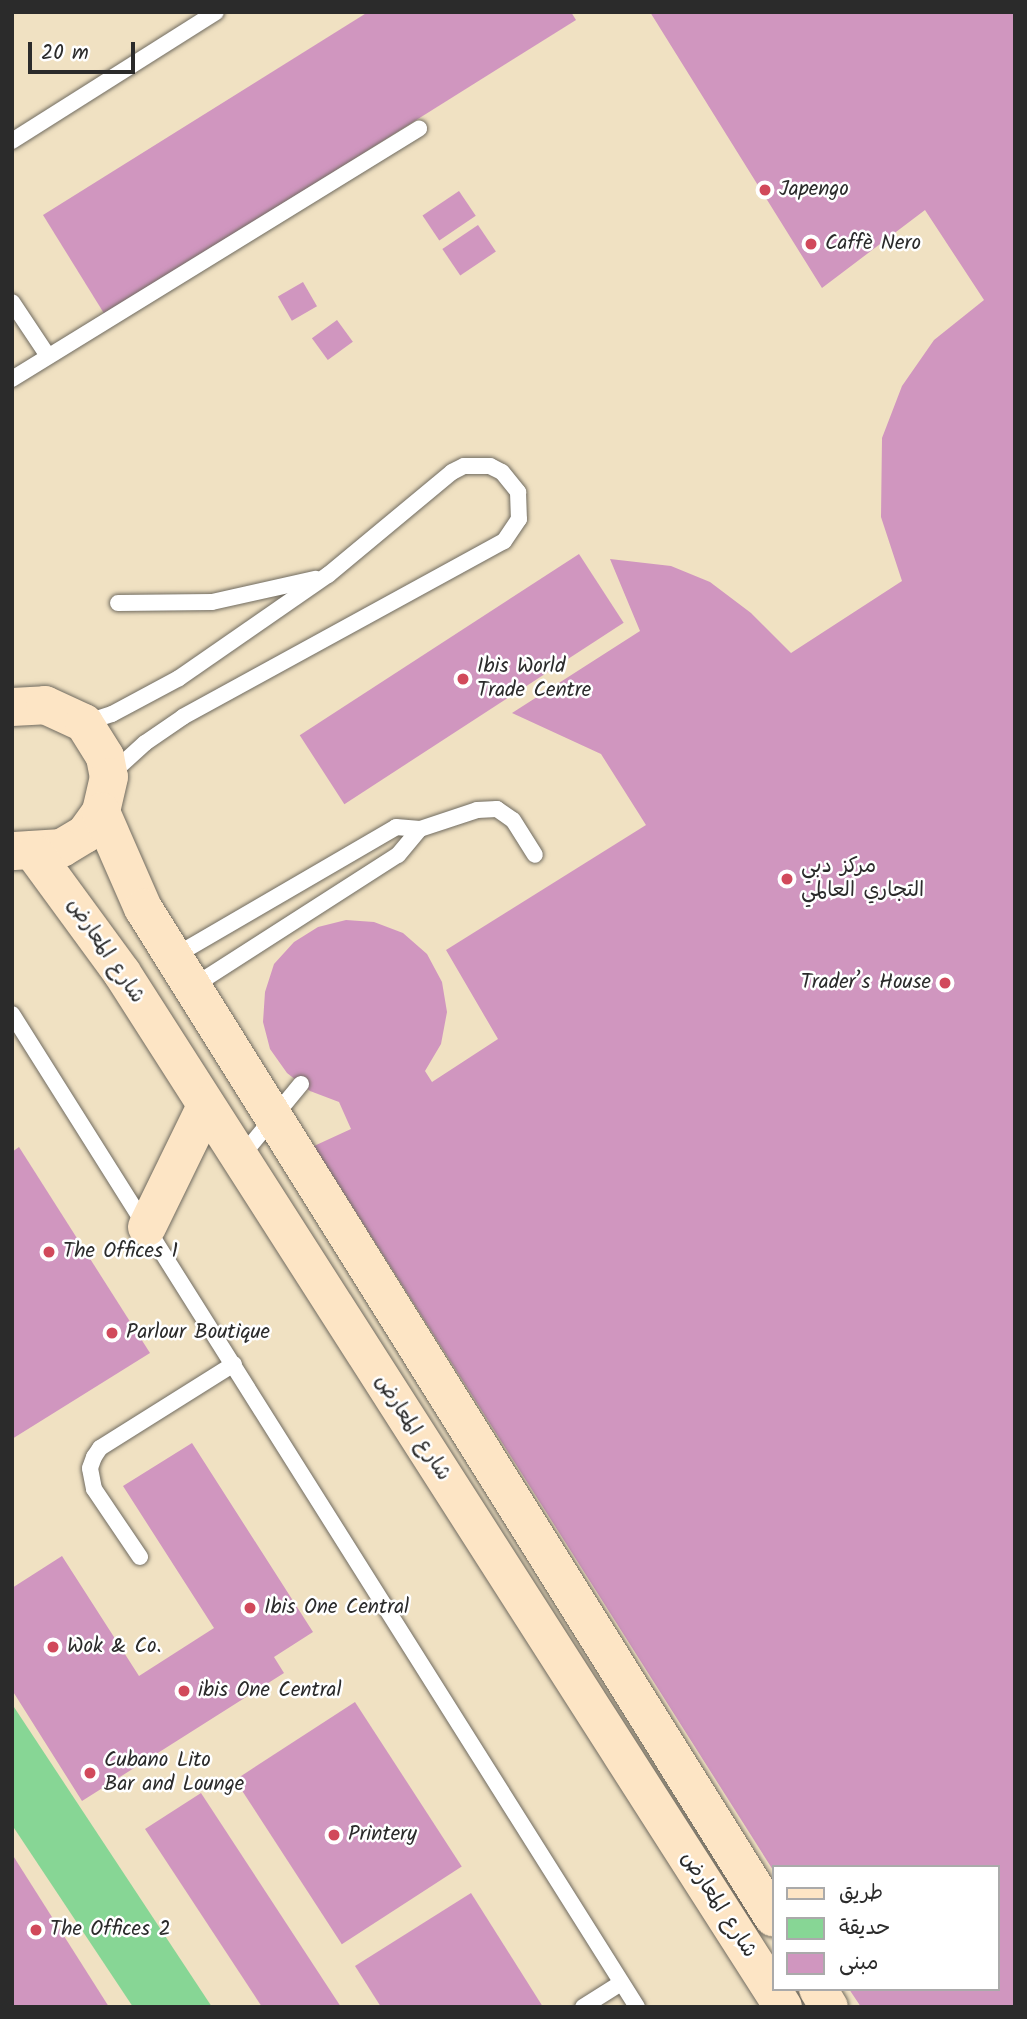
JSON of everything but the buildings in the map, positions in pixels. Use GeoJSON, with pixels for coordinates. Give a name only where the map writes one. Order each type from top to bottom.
{"type":"FeatureCollection","features":[{"type":"Feature","properties":{"kind":"street"},"geometry":{"type":"LineString","coordinates":[[12,707],[45,705],[84,723]]}},
{"type":"Feature","properties":{"kind":"street","name":"شارع المعارض"},"geometry":{"type":"LineString","coordinates":[[84,723],[105,757],[105,795],[126,877],[274,1119],[371,1255],[772,1915]]}},
{"type":"Feature","properties":{"kind":"street"},"geometry":{"type":"LineString","coordinates":[[23,852],[62,848],[85,834],[105,795]]}},
{"type":"Feature","properties":{"kind":"street","name":"شارع المعارض"},"geometry":{"type":"LineString","coordinates":[[23,852],[122,973],[772,1990]]}},
{"type":"Feature","properties":{"kind":"street"},"geometry":{"type":"LineString","coordinates":[[147,1227],[206,1106]]}},
{"type":"Feature","properties":{"kind":"street","name":"شارع المعارض"},"geometry":{"type":"LineString","coordinates":[[773,1991],[783,2007]]}},
{"type":"Feature","properties":{"kind":"lane"},"geometry":{"type":"LineString","coordinates":[[12,141],[216,12]]}},
{"type":"Feature","properties":{"kind":"lane"},"geometry":{"type":"LineString","coordinates":[[12,379],[419,129]]}},
{"type":"Feature","properties":{"kind":"lane"},"geometry":{"type":"LineString","coordinates":[[12,302],[48,356]]}},
{"type":"Feature","properties":{"kind":"lane"},"geometry":{"type":"LineString","coordinates":[[84,723],[123,709],[179,678],[328,575],[464,466],[490,466],[502,472],[518,492],[519,519],[504,541],[183,718],[145,743],[105,795]]}},
{"type":"Feature","properties":{"kind":"lane"},"geometry":{"type":"LineString","coordinates":[[118,603],[212,602],[328,575]]}},
{"type":"Feature","properties":{"kind":"lane"},"geometry":{"type":"LineString","coordinates":[[182,972],[385,831],[420,828],[478,810],[497,809],[513,820],[535,855]]}},
{"type":"Feature","properties":{"kind":"lane"},"geometry":{"type":"LineString","coordinates":[[182,972],[398,855],[420,828]]}},
{"type":"Feature","properties":{"kind":"lane"},"geometry":{"type":"LineString","coordinates":[[15,1024],[234,1364],[637,2007]]}},
{"type":"Feature","properties":{"kind":"lane"},"geometry":{"type":"LineString","coordinates":[[239,1158],[301,1084]]}},
{"type":"Feature","properties":{"kind":"lane"},"geometry":{"type":"LineString","coordinates":[[140,1557],[94,1489],[90,1468],[93,1457],[100,1448],[234,1364]]}},
{"type":"Feature","properties":{"kind":"lane"},"geometry":{"type":"LineString","coordinates":[[583,2007],[621,1983]]}},
{"type":"Feature","properties":{"kind":"green space"},"geometry":{"type":"Polygon","coordinates":[[[12,1704],[212,2007],[133,2007],[12,1825],[12,1704]]]}},
{"type":"Feature","properties":{"kind":"place","name":"Japengo"},"geometry":{"type":"Point","coordinates":[765,190]}},
{"type":"Feature","properties":{"kind":"place","name":"Caffè Nero"},"geometry":{"type":"Point","coordinates":[811,244]}},
{"type":"Feature","properties":{"kind":"place","name":"Ibis World Trade Centre"},"geometry":{"type":"Point","coordinates":[463,679]}},
{"type":"Feature","properties":{"kind":"place","name":"مركز دبي التجاري العالمي"},"geometry":{"type":"Point","coordinates":[787,879]}},
{"type":"Feature","properties":{"kind":"place","name":"Trader’s House"},"geometry":{"type":"Point","coordinates":[945,983]}},
{"type":"Feature","properties":{"kind":"place","name":"The Offices 1"},"geometry":{"type":"Point","coordinates":[49,1252]}},
{"type":"Feature","properties":{"kind":"place","name":"Parlour Boutique"},"geometry":{"type":"Point","coordinates":[112,1333]}},
{"type":"Feature","properties":{"kind":"place","name":"Ibis One Central"},"geometry":{"type":"Point","coordinates":[250,1608]}},
{"type":"Feature","properties":{"kind":"place","name":"Wok & Co."},"geometry":{"type":"Point","coordinates":[53,1647]}},
{"type":"Feature","properties":{"kind":"place","name":"ibis One Central"},"geometry":{"type":"Point","coordinates":[184,1691]}},
{"type":"Feature","properties":{"kind":"place","name":"Cubano Lito Bar and Lounge"},"geometry":{"type":"Point","coordinates":[90,1773]}},
{"type":"Feature","properties":{"kind":"place","name":"Printery"},"geometry":{"type":"Point","coordinates":[334,1835]}},
{"type":"Feature","properties":{"kind":"place","name":"The Offices 2"},"geometry":{"type":"Point","coordinates":[36,1930]}}]}
